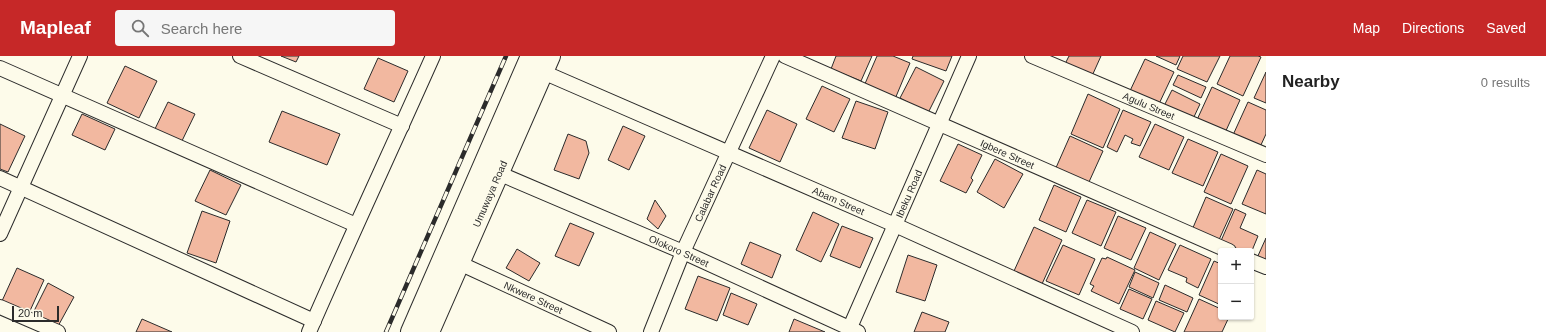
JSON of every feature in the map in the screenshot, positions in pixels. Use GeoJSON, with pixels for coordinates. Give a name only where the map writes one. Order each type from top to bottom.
{"type":"FeatureCollection","features":[{"type":"Feature","properties":{"kind":"street"},"geometry":{"type":"LineString","coordinates":[[0,234],[61,95],[80,56]]}},
{"type":"Feature","properties":{"kind":"street"},"geometry":{"type":"LineString","coordinates":[[240,56],[402,126]]}},
{"type":"Feature","properties":{"kind":"street"},"geometry":{"type":"LineString","coordinates":[[0,178],[311,326],[433,56]]}},
{"type":"Feature","properties":{"kind":"street","name":"Calabar Road"},"geometry":{"type":"LineString","coordinates":[[651,332],[683,252],[774,56]]}},
{"type":"Feature","properties":{"kind":"street","name":"Igbere Street"},"geometry":{"type":"LineString","coordinates":[[785,56],[1222,248]]}},
{"type":"Feature","properties":{"kind":"street","name":"Ibeku Road"},"geometry":{"type":"LineString","coordinates":[[852,331],[895,225],[969,56]]}},
{"type":"Feature","properties":{"kind":"street","name":"Agulu Street"},"geometry":{"type":"LineString","coordinates":[[1032,56],[1266,155]]}},
{"type":"Feature","properties":{"kind":"street","name":"Abam Street"},"geometry":{"type":"LineString","coordinates":[[538,62],[729,153],[895,225],[1132,332]]}},
{"type":"Feature","properties":{"kind":"street","name":"Umuwaya Road"},"geometry":{"type":"LineString","coordinates":[[429,332],[498,173],[538,62]]}},
{"type":"Feature","properties":{"kind":"street","name":"Umuwaya Road"},"geometry":{"type":"LineString","coordinates":[[410,332],[538,62]]}},
{"type":"Feature","properties":{"kind":"street"},"geometry":{"type":"LineString","coordinates":[[0,68],[356,225]]}},
{"type":"Feature","properties":{"kind":"street","name":"Olokoro Street"},"geometry":{"type":"LineString","coordinates":[[498,173],[683,252],[852,331]]}},
{"type":"Feature","properties":{"kind":"street"},"geometry":{"type":"LineString","coordinates":[[1254,262],[1266,267]]}},
{"type":"Feature","properties":{"kind":"street","name":"Nkwere Street"},"geometry":{"type":"LineString","coordinates":[[459,263],[609,332]]}},
{"type":"Feature","properties":{"kind":"street"},"geometry":{"type":"LineString","coordinates":[[0,307],[58,332]]}},
{"type":"Feature","properties":{"kind":"building"},"geometry":{"type":"Polygon","coordinates":[[[281,56],[299,56],[296,62],[281,56]]]}},
{"type":"Feature","properties":{"kind":"building"},"geometry":{"type":"Polygon","coordinates":[[[836,56],[872,56],[861,81],[831,69],[836,56]]]}},
{"type":"Feature","properties":{"kind":"building"},"geometry":{"type":"Polygon","coordinates":[[[877,56],[893,56],[910,63],[895,99],[864,86],[877,56]]]}},
{"type":"Feature","properties":{"kind":"building"},"geometry":{"type":"Polygon","coordinates":[[[913,56],[952,56],[946,71],[912,59],[913,56]]]}},
{"type":"Feature","properties":{"kind":"building"},"geometry":{"type":"Polygon","coordinates":[[[1069,56],[1101,56],[1092,76],[1065,64],[1069,56]]]}},
{"type":"Feature","properties":{"kind":"building"},"geometry":{"type":"Polygon","coordinates":[[[1156,56],[1180,56],[1176,65],[1156,56]]]}},
{"type":"Feature","properties":{"kind":"building"},"geometry":{"type":"Polygon","coordinates":[[[1183,56],[1220,56],[1207,82],[1177,69],[1183,56]]]}},
{"type":"Feature","properties":{"kind":"building"},"geometry":{"type":"Polygon","coordinates":[[[1230,56],[1261,57],[1243,96],[1217,84],[1230,56]]]}},
{"type":"Feature","properties":{"kind":"building"},"geometry":{"type":"Polygon","coordinates":[[[378,58],[408,71],[394,102],[364,89],[378,58]]]}},
{"type":"Feature","properties":{"kind":"building"},"geometry":{"type":"Polygon","coordinates":[[[1145,59],[1174,72],[1158,106],[1129,93],[1145,59]]]}},
{"type":"Feature","properties":{"kind":"building"},"geometry":{"type":"Polygon","coordinates":[[[125,66],[157,81],[139,118],[107,103],[125,66]]]}},
{"type":"Feature","properties":{"kind":"building"},"geometry":{"type":"Polygon","coordinates":[[[916,67],[944,81],[928,113],[900,98],[916,67]]]}},
{"type":"Feature","properties":{"kind":"building"},"geometry":{"type":"Polygon","coordinates":[[[1266,72],[1266,103],[1254,98],[1266,72]]]}},
{"type":"Feature","properties":{"kind":"building"},"geometry":{"type":"Polygon","coordinates":[[[1178,75],[1206,87],[1201,98],[1173,85],[1178,75]]]}},
{"type":"Feature","properties":{"kind":"building"},"geometry":{"type":"Polygon","coordinates":[[[822,86],[850,99],[834,132],[806,119],[822,86]]]}},
{"type":"Feature","properties":{"kind":"building"},"geometry":{"type":"Polygon","coordinates":[[[1212,87],[1240,100],[1224,135],[1196,122],[1212,87]]]}},
{"type":"Feature","properties":{"kind":"building"},"geometry":{"type":"Polygon","coordinates":[[[1172,90],[1200,104],[1193,119],[1164,106],[1172,90]]]}},
{"type":"Feature","properties":{"kind":"building"},"geometry":{"type":"Polygon","coordinates":[[[1088,94],[1120,109],[1103,148],[1071,134],[1088,94]]]}},
{"type":"Feature","properties":{"kind":"building"},"geometry":{"type":"Polygon","coordinates":[[[856,101],[888,112],[875,149],[842,138],[856,101]]]}},
{"type":"Feature","properties":{"kind":"building"},"geometry":{"type":"Polygon","coordinates":[[[168,102],[195,114],[180,145],[153,133],[168,102]]]}},
{"type":"Feature","properties":{"kind":"building"},"geometry":{"type":"Polygon","coordinates":[[[1248,102],[1266,110],[1266,134],[1260,147],[1233,135],[1248,102]]]}},
{"type":"Feature","properties":{"kind":"building"},"geometry":{"type":"Polygon","coordinates":[[[767,110],[797,124],[780,162],[749,148],[767,110]]]}},
{"type":"Feature","properties":{"kind":"building"},"geometry":{"type":"Polygon","coordinates":[[[1123,110],[1151,122],[1140,146],[1131,143],[1133,139],[1125,135],[1117,152],[1107,147],[1123,110]]]}},
{"type":"Feature","properties":{"kind":"building"},"geometry":{"type":"Polygon","coordinates":[[[282,111],[340,134],[327,165],[269,142],[282,111]]]}},
{"type":"Feature","properties":{"kind":"building"},"geometry":{"type":"Polygon","coordinates":[[[82,114],[115,129],[105,150],[72,135],[82,114]]]}},
{"type":"Feature","properties":{"kind":"building"},"geometry":{"type":"Polygon","coordinates":[[[0,124],[25,136],[8,172],[0,169],[0,124]]]}},
{"type":"Feature","properties":{"kind":"building"},"geometry":{"type":"Polygon","coordinates":[[[1155,124],[1184,137],[1169,170],[1139,157],[1155,124]]]}},
{"type":"Feature","properties":{"kind":"building"},"geometry":{"type":"Polygon","coordinates":[[[623,126],[645,136],[629,170],[608,160],[623,126]]]}},
{"type":"Feature","properties":{"kind":"building"},"geometry":{"type":"Polygon","coordinates":[[[568,134],[586,141],[589,153],[579,179],[554,170],[568,134]]]}},
{"type":"Feature","properties":{"kind":"building"},"geometry":{"type":"Polygon","coordinates":[[[1070,136],[1103,151],[1084,193],[1051,179],[1070,136]]]}},
{"type":"Feature","properties":{"kind":"building"},"geometry":{"type":"Polygon","coordinates":[[[1188,139],[1218,152],[1203,186],[1172,173],[1188,139]]]}},
{"type":"Feature","properties":{"kind":"building"},"geometry":{"type":"Polygon","coordinates":[[[958,144],[982,155],[971,178],[973,180],[966,193],[940,181],[958,144]]]}},
{"type":"Feature","properties":{"kind":"building"},"geometry":{"type":"Polygon","coordinates":[[[1221,154],[1248,166],[1231,204],[1204,192],[1221,154]]]}},
{"type":"Feature","properties":{"kind":"building"},"geometry":{"type":"Polygon","coordinates":[[[995,159],[1023,174],[1004,208],[977,192],[995,159]]]}},
{"type":"Feature","properties":{"kind":"building"},"geometry":{"type":"Polygon","coordinates":[[[210,170],[241,185],[226,215],[195,201],[210,170]]]}},
{"type":"Feature","properties":{"kind":"building"},"geometry":{"type":"Polygon","coordinates":[[[1257,170],[1266,174],[1266,214],[1242,204],[1257,170]]]}},
{"type":"Feature","properties":{"kind":"building"},"geometry":{"type":"Polygon","coordinates":[[[1054,185],[1081,197],[1066,232],[1039,220],[1054,185]]]}},
{"type":"Feature","properties":{"kind":"building"},"geometry":{"type":"Polygon","coordinates":[[[1206,197],[1233,209],[1218,242],[1192,230],[1206,197]]]}},
{"type":"Feature","properties":{"kind":"building"},"geometry":{"type":"Polygon","coordinates":[[[655,200],[666,216],[658,229],[647,219],[655,200]]]}},
{"type":"Feature","properties":{"kind":"building"},"geometry":{"type":"Polygon","coordinates":[[[1087,200],[1116,212],[1101,246],[1072,233],[1087,200]]]}},
{"type":"Feature","properties":{"kind":"building"},"geometry":{"type":"Polygon","coordinates":[[[1235,209],[1246,214],[1240,228],[1258,236],[1253,248],[1231,248],[1220,243],[1235,209]]]}},
{"type":"Feature","properties":{"kind":"building"},"geometry":{"type":"Polygon","coordinates":[[[202,211],[230,221],[216,263],[187,253],[202,211]]]}},
{"type":"Feature","properties":{"kind":"building"},"geometry":{"type":"Polygon","coordinates":[[[813,212],[839,224],[821,262],[796,250],[813,212]]]}},
{"type":"Feature","properties":{"kind":"building"},"geometry":{"type":"Polygon","coordinates":[[[1118,216],[1146,228],[1131,260],[1104,248],[1118,216]]]}},
{"type":"Feature","properties":{"kind":"building"},"geometry":{"type":"Polygon","coordinates":[[[570,223],[594,233],[579,266],[555,256],[570,223]]]}},
{"type":"Feature","properties":{"kind":"building"},"geometry":{"type":"Polygon","coordinates":[[[842,226],[873,238],[860,268],[830,256],[842,226]]]}},
{"type":"Feature","properties":{"kind":"building"},"geometry":{"type":"Polygon","coordinates":[[[1034,227],[1062,240],[1042,284],[1014,271],[1034,227]]]}},
{"type":"Feature","properties":{"kind":"building"},"geometry":{"type":"Polygon","coordinates":[[[1150,232],[1176,244],[1159,280],[1134,268],[1150,232]]]}},
{"type":"Feature","properties":{"kind":"building"},"geometry":{"type":"Polygon","coordinates":[[[1266,238],[1266,262],[1257,258],[1266,238]]]}},
{"type":"Feature","properties":{"kind":"building"},"geometry":{"type":"Polygon","coordinates":[[[750,242],[781,255],[772,278],[741,264],[750,242]]]}},
{"type":"Feature","properties":{"kind":"building"},"geometry":{"type":"Polygon","coordinates":[[[1063,245],[1095,259],[1079,295],[1046,281],[1063,245]]]}},
{"type":"Feature","properties":{"kind":"building"},"geometry":{"type":"Polygon","coordinates":[[[1180,245],[1211,259],[1198,288],[1186,282],[1187,278],[1168,270],[1180,245]]]}},
{"type":"Feature","properties":{"kind":"building"},"geometry":{"type":"Polygon","coordinates":[[[517,249],[540,263],[529,281],[506,268],[517,249]]]}},
{"type":"Feature","properties":{"kind":"building"},"geometry":{"type":"Polygon","coordinates":[[[908,255],[937,265],[925,301],[896,292],[908,255]]]}},
{"type":"Feature","properties":{"kind":"building"},"geometry":{"type":"Polygon","coordinates":[[[1107,257],[1135,270],[1119,304],[1091,291],[1094,286],[1090,284],[1102,258],[1106,259],[1107,257]]]}},
{"type":"Feature","properties":{"kind":"building"},"geometry":{"type":"Polygon","coordinates":[[[1214,261],[1218,263],[1218,304],[1199,295],[1214,261]]]}},
{"type":"Feature","properties":{"kind":"building"},"geometry":{"type":"Polygon","coordinates":[[[17,268],[44,280],[29,313],[2,301],[17,268]]]}},
{"type":"Feature","properties":{"kind":"building"},"geometry":{"type":"Polygon","coordinates":[[[1135,272],[1159,283],[1153,298],[1129,287],[1135,272]]]}},
{"type":"Feature","properties":{"kind":"building"},"geometry":{"type":"Polygon","coordinates":[[[698,276],[730,288],[717,321],[685,309],[698,276]]]}},
{"type":"Feature","properties":{"kind":"building"},"geometry":{"type":"Polygon","coordinates":[[[48,283],[74,297],[57,328],[32,315],[48,283]]]}},
{"type":"Feature","properties":{"kind":"building"},"geometry":{"type":"Polygon","coordinates":[[[1165,285],[1193,298],[1187,312],[1159,300],[1165,285]]]}},
{"type":"Feature","properties":{"kind":"building"},"geometry":{"type":"Polygon","coordinates":[[[1129,289],[1152,299],[1143,319],[1120,309],[1129,289]]]}},
{"type":"Feature","properties":{"kind":"building"},"geometry":{"type":"Polygon","coordinates":[[[731,293],[757,304],[748,325],[723,315],[731,293]]]}},
{"type":"Feature","properties":{"kind":"building"},"geometry":{"type":"Polygon","coordinates":[[[1199,299],[1218,308],[1218,320],[1228,320],[1222,332],[1184,332],[1199,299]]]}},
{"type":"Feature","properties":{"kind":"building"},"geometry":{"type":"Polygon","coordinates":[[[1156,301],[1184,313],[1175,332],[1148,320],[1156,301]]]}},
{"type":"Feature","properties":{"kind":"building"},"geometry":{"type":"Polygon","coordinates":[[[922,312],[949,322],[945,332],[914,332],[922,312]]]}},
{"type":"Feature","properties":{"kind":"building"},"geometry":{"type":"Polygon","coordinates":[[[142,319],[172,332],[136,332],[142,319]]]}},
{"type":"Feature","properties":{"kind":"building"},"geometry":{"type":"Polygon","coordinates":[[[794,319],[825,332],[789,332],[794,319]]]}},
{"type":"Feature","properties":{"kind":"railway"},"geometry":{"type":"LineString","coordinates":[[386,332],[506,56]]}}]}
